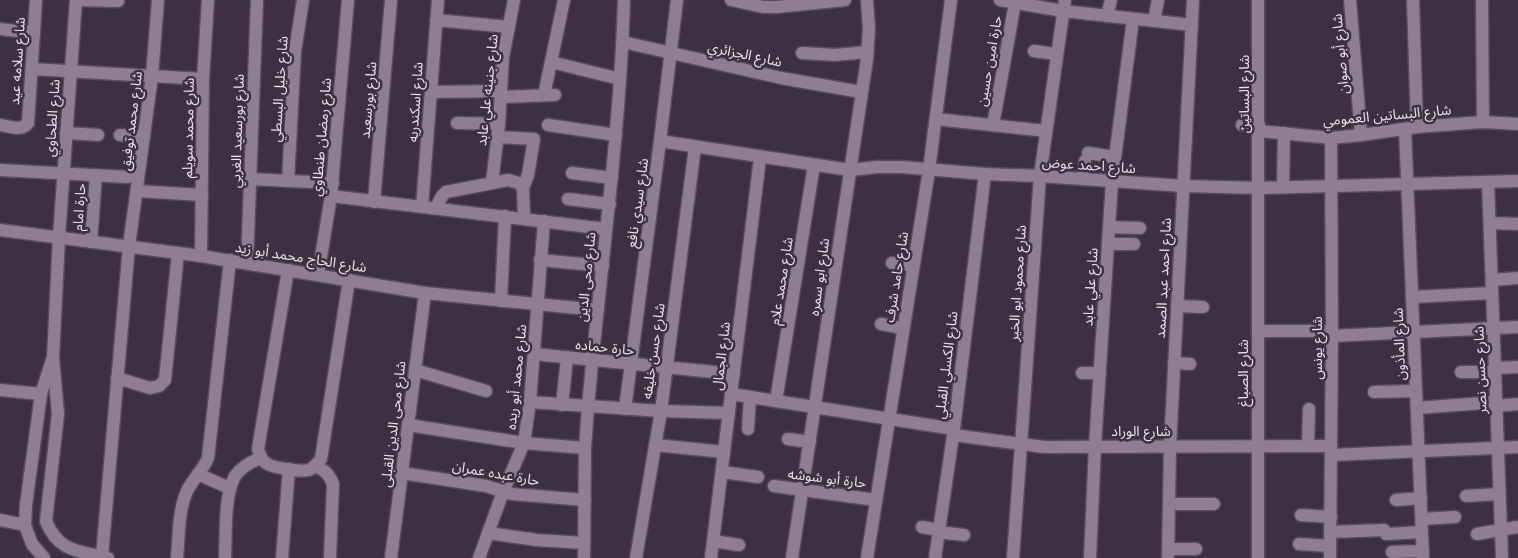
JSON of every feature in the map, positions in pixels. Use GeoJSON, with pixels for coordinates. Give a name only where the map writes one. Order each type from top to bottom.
{"type":"FeatureCollection","features":[{"type":"Feature","properties":{"kind":"street","name":"شارع سلامه عيد"},"geometry":{"type":"LineString","coordinates":[[0,125],[21,128],[28,123],[36,0]]}},
{"type":"Feature","properties":{"kind":"street"},"geometry":{"type":"LineString","coordinates":[[76,0],[118,1]]}},
{"type":"Feature","properties":{"kind":"street","name":"شارع الطحاوي"},"geometry":{"type":"LineString","coordinates":[[53,358],[63,173],[76,0]]}},
{"type":"Feature","properties":{"kind":"street","name":"شارع محمد توفيق"},"geometry":{"type":"LineString","coordinates":[[105,557],[129,246],[152,76],[158,0]]}},
{"type":"Feature","properties":{"kind":"street","name":"شارع محمد سويلم"},"geometry":{"type":"LineString","coordinates":[[201,256],[203,79],[208,0]]}},
{"type":"Feature","properties":{"kind":"street","name":"شارع بورسعيد الغربي"},"geometry":{"type":"LineString","coordinates":[[247,263],[257,0]]}},
{"type":"Feature","properties":{"kind":"street","name":"شارع خليل البسطي"},"geometry":{"type":"LineString","coordinates":[[288,181],[294,51],[303,0]]}},
{"type":"Feature","properties":{"kind":"street","name":"شارع رمضان طنطاوي"},"geometry":{"type":"LineString","coordinates":[[318,275],[332,196],[348,0]]}},
{"type":"Feature","properties":{"kind":"street","name":"شارع بورسعيد"},"geometry":{"type":"LineString","coordinates":[[374,202],[391,0]]}},
{"type":"Feature","properties":{"kind":"street","name":"شارع اسكندريه"},"geometry":{"type":"LineString","coordinates":[[422,207],[438,0]]}},
{"type":"Feature","properties":{"kind":"street","name":"شارع جنينه علي عابد"},"geometry":{"type":"LineString","coordinates":[[492,183],[503,57],[514,0]]}},
{"type":"Feature","properties":{"kind":"street"},"geometry":{"type":"LineString","coordinates":[[431,92],[549,95],[551,62],[564,0]]}},
{"type":"Feature","properties":{"kind":"street","name":"شارع محى الدين"},"geometry":{"type":"LineString","coordinates":[[584,558],[585,448],[592,361],[610,204],[623,42],[624,0]]}},
{"type":"Feature","properties":{"kind":"street","name":"شارع سيدي نافع"},"geometry":{"type":"LineString","coordinates":[[625,409],[677,0]]}},
{"type":"Feature","properties":{"kind":"street"},"geometry":{"type":"LineString","coordinates":[[735,0],[763,7],[837,1]]}},
{"type":"Feature","properties":{"kind":"street","name":"شارع ابو سمره"},"geometry":{"type":"LineString","coordinates":[[792,558],[867,52],[869,29],[867,0]]}},
{"type":"Feature","properties":{"kind":"street","name":"شارع حامد شرف"},"geometry":{"type":"LineString","coordinates":[[867,558],[866,525],[876,500],[914,266],[929,170],[951,0]]}},
{"type":"Feature","properties":{"kind":"street"},"geometry":{"type":"LineString","coordinates":[[1000,0],[1015,3],[1064,6],[1107,16],[1192,25]]}},
{"type":"Feature","properties":{"kind":"street"},"geometry":{"type":"LineString","coordinates":[[1107,16],[1111,0]]}},
{"type":"Feature","properties":{"kind":"street"},"geometry":{"type":"LineString","coordinates":[[1154,21],[1158,0]]}},
{"type":"Feature","properties":{"kind":"street","name":"شارع احمد عبد الصمد"},"geometry":{"type":"LineString","coordinates":[[1168,553],[1170,446],[1194,0]]}},
{"type":"Feature","properties":{"kind":"street","name":"شارع البساتين"},"geometry":{"type":"LineString","coordinates":[[1258,0],[1258,188]]}},
{"type":"Feature","properties":{"kind":"street","name":"شارع أبو صوان"},"geometry":{"type":"LineString","coordinates":[[1350,0],[1361,136]]}},
{"type":"Feature","properties":{"kind":"street","name":"شارع المأذون"},"geometry":{"type":"LineString","coordinates":[[1413,0],[1408,183],[1423,555]]}},
{"type":"Feature","properties":{"kind":"street"},"geometry":{"type":"LineString","coordinates":[[1482,0],[1483,122]]}},
{"type":"Feature","properties":{"kind":"street","name":"حارة امين حسين"},"geometry":{"type":"LineString","coordinates":[[993,125],[1015,3]]}},
{"type":"Feature","properties":{"kind":"street","name":"شارع محمود ابو الخير"},"geometry":{"type":"LineString","coordinates":[[1013,558],[1040,176],[1064,6]]}},
{"type":"Feature","properties":{"kind":"street","name":"شارع علي عابد"},"geometry":{"type":"LineString","coordinates":[[1090,558],[1095,446],[1112,181],[1133,19]]}},
{"type":"Feature","properties":{"kind":"street"},"geometry":{"type":"LineString","coordinates":[[436,20],[509,27]]}},
{"type":"Feature","properties":{"kind":"street"},"geometry":{"type":"LineString","coordinates":[[0,30],[34,34]]}},
{"type":"Feature","properties":{"kind":"street","name":"شارع الجزائري"},"geometry":{"type":"LineString","coordinates":[[623,42],[781,78],[861,92]]}},
{"type":"Feature","properties":{"kind":"street"},"geometry":{"type":"LineString","coordinates":[[1034,51],[1056,54]]}},
{"type":"Feature","properties":{"kind":"street"},"geometry":{"type":"LineString","coordinates":[[802,53],[835,55],[867,52]]}},
{"type":"Feature","properties":{"kind":"street"},"geometry":{"type":"LineString","coordinates":[[551,62],[620,80]]}},
{"type":"Feature","properties":{"kind":"street"},"geometry":{"type":"LineString","coordinates":[[32,69],[203,79]]}},
{"type":"Feature","properties":{"kind":"street","name":"حارة امين حسين"},"geometry":{"type":"LineString","coordinates":[[936,119],[1046,131]]}},
{"type":"Feature","properties":{"kind":"street","name":"شارع البساتين العمومي"},"geometry":{"type":"LineString","coordinates":[[1242,125],[1284,134],[1331,138],[1361,136],[1411,128],[1483,122],[1518,124]]}},
{"type":"Feature","properties":{"kind":"street"},"geometry":{"type":"LineString","coordinates":[[457,123],[540,139],[523,188],[524,218]]}},
{"type":"Feature","properties":{"kind":"street"},"geometry":{"type":"LineString","coordinates":[[548,124],[616,135]]}},
{"type":"Feature","properties":{"kind":"street"},"geometry":{"type":"LineString","coordinates":[[66,133],[98,135]]}},
{"type":"Feature","properties":{"kind":"street"},"geometry":{"type":"LineString","coordinates":[[1283,187],[1284,134]]}},
{"type":"Feature","properties":{"kind":"street"},"geometry":{"type":"LineString","coordinates":[[120,135],[144,137]]}},
{"type":"Feature","properties":{"kind":"street","name":"شارع يونس"},"geometry":{"type":"LineString","coordinates":[[1330,552],[1331,138]]}},
{"type":"Feature","properties":{"kind":"street","name":"شارع احمد عوض"},"geometry":{"type":"LineString","coordinates":[[660,142],[850,170],[884,167],[1183,186],[1258,188],[1518,181]]}},
{"type":"Feature","properties":{"kind":"street","name":"شارع حسن خليفه"},"geometry":{"type":"LineString","coordinates":[[636,558],[667,368],[695,147]]}},
{"type":"Feature","properties":{"kind":"street"},"geometry":{"type":"LineString","coordinates":[[1083,180],[1087,157],[1115,157]]}},
{"type":"Feature","properties":{"kind":"street","name":"شارع الجمال"},"geometry":{"type":"LineString","coordinates":[[711,558],[760,158]]}},
{"type":"Feature","properties":{"kind":"street","name":"شارع محمد علام"},"geometry":{"type":"LineString","coordinates":[[776,401],[814,166]]}},
{"type":"Feature","properties":{"kind":"street"},"geometry":{"type":"LineString","coordinates":[[0,170],[128,177]]}},
{"type":"Feature","properties":{"kind":"street"},"geometry":{"type":"LineString","coordinates":[[572,173],[612,178]]}},
{"type":"Feature","properties":{"kind":"street","name":"شارع الكسلي القبلي"},"geometry":{"type":"LineString","coordinates":[[935,558],[953,432],[985,174]]}},
{"type":"Feature","properties":{"kind":"street","name":"حارة امام"},"geometry":{"type":"LineString","coordinates":[[91,242],[96,175]]}},
{"type":"Feature","properties":{"kind":"street"},"geometry":{"type":"LineString","coordinates":[[250,179],[333,183]]}},
{"type":"Feature","properties":{"kind":"street"},"geometry":{"type":"LineString","coordinates":[[436,208],[446,192],[508,180],[519,183],[523,188]]}},
{"type":"Feature","properties":{"kind":"street","name":"شارع حسن نصر"},"geometry":{"type":"LineString","coordinates":[[1488,182],[1502,558]]}},
{"type":"Feature","properties":{"kind":"street","name":"شارع الصباغ"},"geometry":{"type":"LineString","coordinates":[[1258,188],[1258,558]]}},
{"type":"Feature","properties":{"kind":"street"},"geometry":{"type":"LineString","coordinates":[[137,191],[202,195]]}},
{"type":"Feature","properties":{"kind":"street"},"geometry":{"type":"LineString","coordinates":[[332,196],[606,229]]}},
{"type":"Feature","properties":{"kind":"street"},"geometry":{"type":"LineString","coordinates":[[568,199],[610,204]]}},
{"type":"Feature","properties":{"kind":"street"},"geometry":{"type":"LineString","coordinates":[[500,300],[505,216]]}},
{"type":"Feature","properties":{"kind":"street","name":"شارع محمد أبو ريده"},"geometry":{"type":"LineString","coordinates":[[479,558],[503,492],[524,443],[530,402],[544,221]]}},
{"type":"Feature","properties":{"kind":"street"},"geometry":{"type":"LineString","coordinates":[[1490,223],[1518,224]]}},
{"type":"Feature","properties":{"kind":"street"},"geometry":{"type":"LineString","coordinates":[[1109,227],[1140,228]]}},
{"type":"Feature","properties":{"kind":"street","name":"شارع الحاج محمد أبو زيد"},"geometry":{"type":"LineString","coordinates":[[0,230],[230,260],[425,293],[598,310]]}},
{"type":"Feature","properties":{"kind":"street"},"geometry":{"type":"LineString","coordinates":[[1108,244],[1134,244]]}},
{"type":"Feature","properties":{"kind":"street"},"geometry":{"type":"LineString","coordinates":[[118,378],[150,388],[159,386],[165,380],[178,253]]}},
{"type":"Feature","properties":{"kind":"street"},"geometry":{"type":"LineString","coordinates":[[177,558],[186,493],[205,466],[208,458],[230,260]]}},
{"type":"Feature","properties":{"kind":"street"},"geometry":{"type":"LineString","coordinates":[[540,260],[603,266]]}},
{"type":"Feature","properties":{"kind":"street"},"geometry":{"type":"LineString","coordinates":[[892,263],[914,266]]}},
{"type":"Feature","properties":{"kind":"street"},"geometry":{"type":"LineString","coordinates":[[288,270],[258,450],[260,458],[266,464],[289,469],[308,470],[321,459],[349,280]]}},
{"type":"Feature","properties":{"kind":"street"},"geometry":{"type":"LineString","coordinates":[[1412,297],[1492,286],[1518,278]]}},
{"type":"Feature","properties":{"kind":"street","name":"شارع محى الدين القبلى"},"geometry":{"type":"LineString","coordinates":[[391,558],[425,293]]}},
{"type":"Feature","properties":{"kind":"street"},"geometry":{"type":"LineString","coordinates":[[1177,306],[1203,307]]}},
{"type":"Feature","properties":{"kind":"street"},"geometry":{"type":"LineString","coordinates":[[881,324],[903,328]]}},
{"type":"Feature","properties":{"kind":"street"},"geometry":{"type":"LineString","coordinates":[[1258,331],[1332,333],[1414,332],[1518,327]]}},
{"type":"Feature","properties":{"kind":"street","name":"حارة حماده"},"geometry":{"type":"LineString","coordinates":[[534,354],[734,374]]}},
{"type":"Feature","properties":{"kind":"street"},"geometry":{"type":"LineString","coordinates":[[44,558],[32,544],[25,525],[41,394],[53,358]]}},
{"type":"Feature","properties":{"kind":"street"},"geometry":{"type":"LineString","coordinates":[[53,358],[58,414],[46,521],[51,534],[60,544],[72,550],[105,557]]}},
{"type":"Feature","properties":{"kind":"street"},"geometry":{"type":"LineString","coordinates":[[562,405],[567,358]]}},
{"type":"Feature","properties":{"kind":"street"},"geometry":{"type":"LineString","coordinates":[[1174,363],[1190,364]]}},
{"type":"Feature","properties":{"kind":"street"},"geometry":{"type":"LineString","coordinates":[[1461,372],[1518,367]]}},
{"type":"Feature","properties":{"kind":"street"},"geometry":{"type":"LineString","coordinates":[[415,370],[486,391]]}},
{"type":"Feature","properties":{"kind":"street"},"geometry":{"type":"LineString","coordinates":[[1082,373],[1100,373]]}},
{"type":"Feature","properties":{"kind":"street"},"geometry":{"type":"LineString","coordinates":[[0,390],[41,394]]}},
{"type":"Feature","properties":{"kind":"street"},"geometry":{"type":"LineString","coordinates":[[1374,392],[1416,391]]}},
{"type":"Feature","properties":{"kind":"street","name":"شارع الوراد"},"geometry":{"type":"LineString","coordinates":[[731,394],[889,419],[1020,445],[1044,447],[1308,446],[1331,451],[1419,452],[1518,447]]}},
{"type":"Feature","properties":{"kind":"street"},"geometry":{"type":"LineString","coordinates":[[748,429],[750,397]]}},
{"type":"Feature","properties":{"kind":"street"},"geometry":{"type":"LineString","coordinates":[[530,402],[660,411],[729,413]]}},
{"type":"Feature","properties":{"kind":"street"},"geometry":{"type":"LineString","coordinates":[[1417,408],[1518,404]]}},
{"type":"Feature","properties":{"kind":"street"},"geometry":{"type":"LineString","coordinates":[[1308,446],[1309,409]]}},
{"type":"Feature","properties":{"kind":"street"},"geometry":{"type":"LineString","coordinates":[[408,426],[524,443],[585,448]]}},
{"type":"Feature","properties":{"kind":"street"},"geometry":{"type":"LineString","coordinates":[[788,439],[810,442]]}},
{"type":"Feature","properties":{"kind":"street"},"geometry":{"type":"LineString","coordinates":[[655,445],[724,452]]}},
{"type":"Feature","properties":{"kind":"street"},"geometry":{"type":"LineString","coordinates":[[225,558],[229,488],[236,474],[247,464],[260,458]]}},
{"type":"Feature","properties":{"kind":"street"},"geometry":{"type":"LineString","coordinates":[[315,466],[323,469],[330,476],[333,484],[330,558]]}},
{"type":"Feature","properties":{"kind":"street"},"geometry":{"type":"LineString","coordinates":[[282,558],[289,469]]}},
{"type":"Feature","properties":{"kind":"street","name":"حارة عبده عمران"},"geometry":{"type":"LineString","coordinates":[[402,472],[486,486],[520,495],[585,500]]}},
{"type":"Feature","properties":{"kind":"street"},"geometry":{"type":"LineString","coordinates":[[722,472],[758,477]]}},
{"type":"Feature","properties":{"kind":"street"},"geometry":{"type":"LineString","coordinates":[[198,474],[229,488]]}},
{"type":"Feature","properties":{"kind":"street","name":"حارة أبو شوشه"},"geometry":{"type":"LineString","coordinates":[[774,486],[876,500]]}},
{"type":"Feature","properties":{"kind":"street"},"geometry":{"type":"LineString","coordinates":[[1466,496],[1499,494]]}},
{"type":"Feature","properties":{"kind":"street"},"geometry":{"type":"LineString","coordinates":[[1396,500],[1421,498]]}},
{"type":"Feature","properties":{"kind":"street"},"geometry":{"type":"LineString","coordinates":[[1169,504],[1214,504]]}},
{"type":"Feature","properties":{"kind":"street"},"geometry":{"type":"LineString","coordinates":[[1300,515],[1331,517]]}},
{"type":"Feature","properties":{"kind":"street"},"geometry":{"type":"LineString","coordinates":[[1422,519],[1455,517]]}},
{"type":"Feature","properties":{"kind":"street"},"geometry":{"type":"LineString","coordinates":[[0,520],[25,525]]}},
{"type":"Feature","properties":{"kind":"street"},"geometry":{"type":"LineString","coordinates":[[922,527],[964,535]]}},
{"type":"Feature","properties":{"kind":"street"},"geometry":{"type":"LineString","coordinates":[[1477,534],[1518,527]]}},
{"type":"Feature","properties":{"kind":"street"},"geometry":{"type":"LineString","coordinates":[[1330,532],[1385,530],[1386,534],[1422,532]]}},
{"type":"Feature","properties":{"kind":"street"},"geometry":{"type":"LineString","coordinates":[[488,533],[537,540],[584,543]]}},
{"type":"Feature","properties":{"kind":"street"},"geometry":{"type":"LineString","coordinates":[[713,541],[739,545]]}},
{"type":"Feature","properties":{"kind":"street"},"geometry":{"type":"LineString","coordinates":[[1299,544],[1330,552]]}},
{"type":"Feature","properties":{"kind":"street"},"geometry":{"type":"LineString","coordinates":[[1168,553],[1196,549]]}},
{"type":"Feature","properties":{"kind":"street"},"geometry":{"type":"LineString","coordinates":[[1392,552],[1423,555]]}}]}
